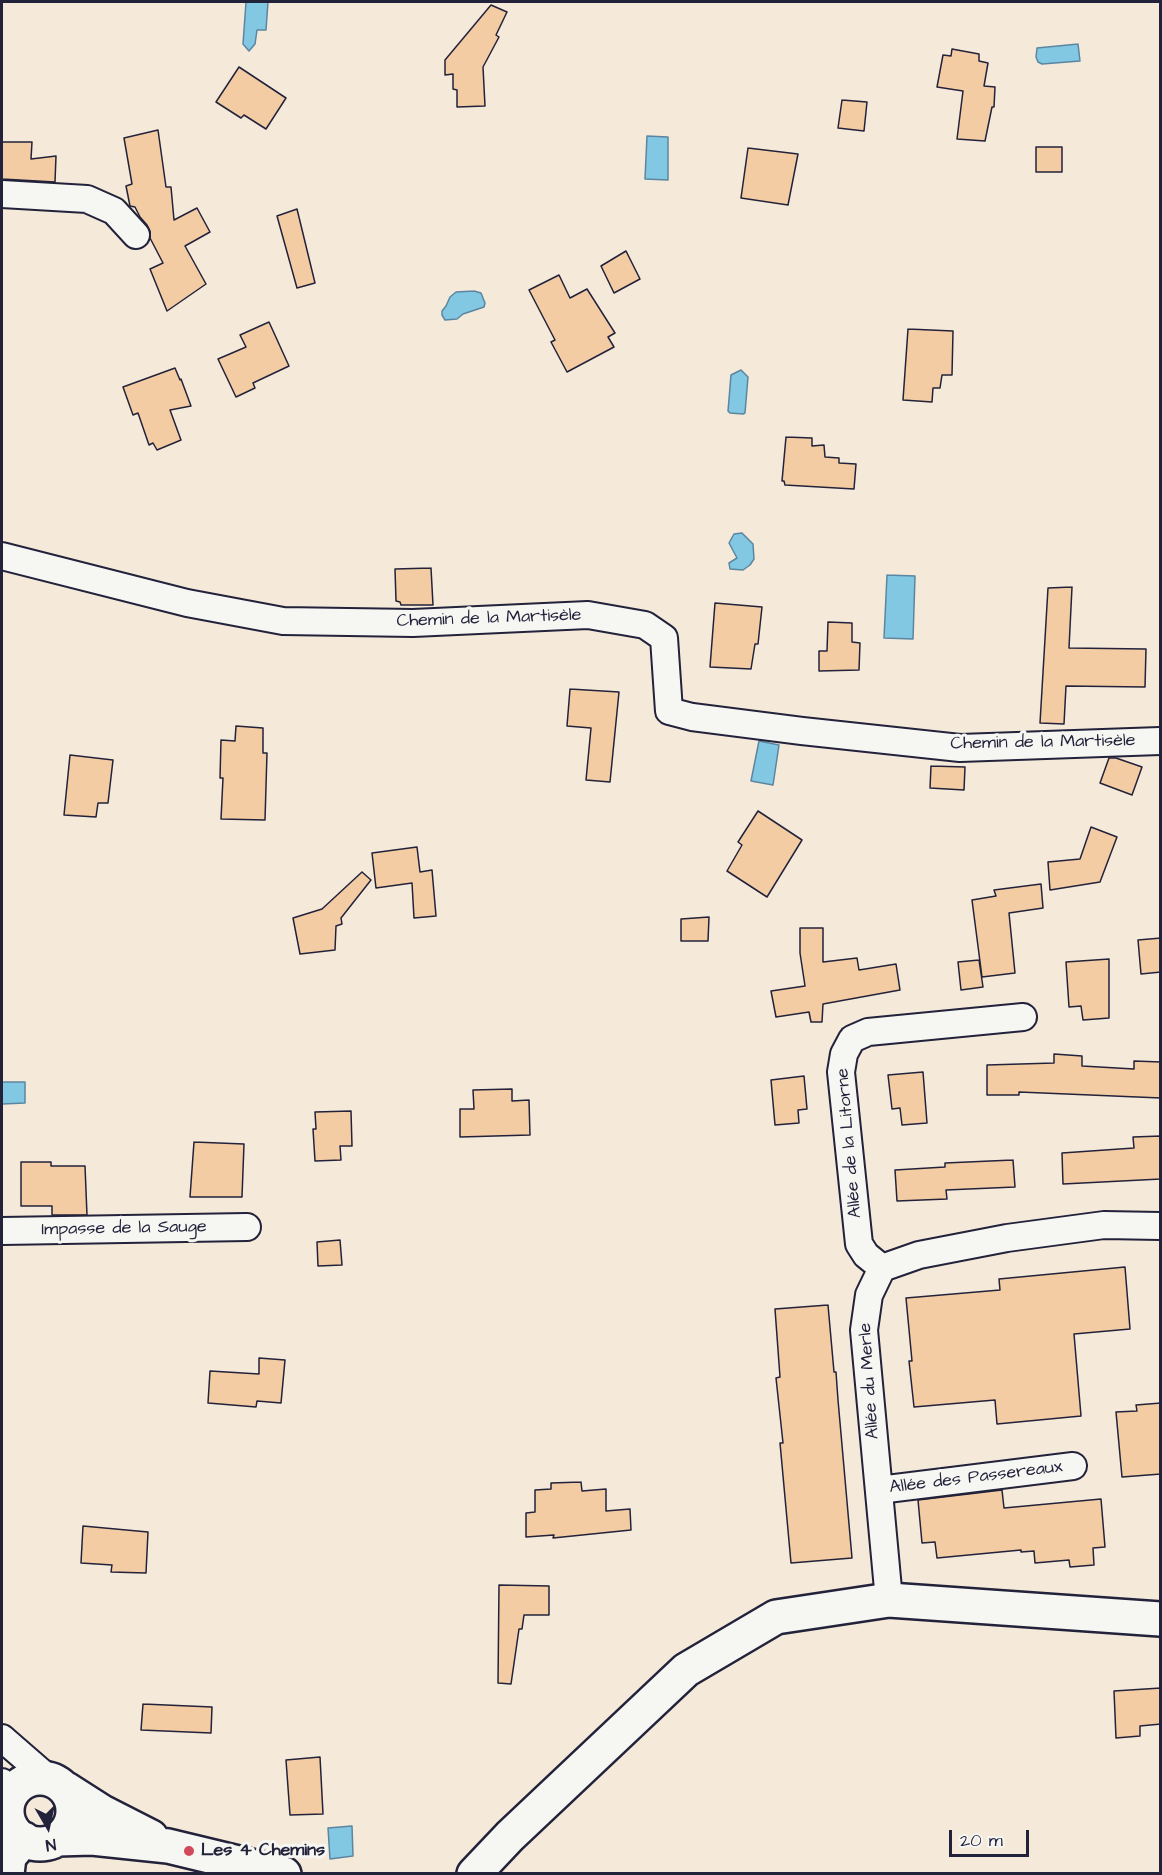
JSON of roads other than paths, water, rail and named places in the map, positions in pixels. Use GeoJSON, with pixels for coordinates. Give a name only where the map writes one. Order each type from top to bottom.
{"type":"FeatureCollection","features":[{"type":"Feature","properties":{"kind":"street"},"geometry":{"type":"LineString","coordinates":[[2,194],[87,199],[114,211],[136,235]]}},
{"type":"Feature","properties":{"kind":"street","name":"Chemin de la Martisèle"},"geometry":{"type":"LineString","coordinates":[[2,556],[187,603],[283,621],[413,623],[588,615],[645,625],[664,638],[669,711],[692,717],[960,748],[1161,741]]}},
{"type":"Feature","properties":{"kind":"street","name":"Allée de la Litorne"},"geometry":{"type":"LineString","coordinates":[[882,1268],[866,1255],[859,1244],[841,1072],[844,1054],[852,1039],[868,1032],[1023,1017]]}},
{"type":"Feature","properties":{"kind":"street"},"geometry":{"type":"LineString","coordinates":[[882,1268],[919,1255],[1007,1238],[1104,1225],[1161,1226]]}},
{"type":"Feature","properties":{"kind":"street","name":"Impasse de la Sauge"},"geometry":{"type":"LineString","coordinates":[[2,1231],[247,1227]]}},
{"type":"Feature","properties":{"kind":"street","name":"Allée du Merle"},"geometry":{"type":"LineString","coordinates":[[882,1268],[869,1295],[864,1330],[889,1600]]}},
{"type":"Feature","properties":{"kind":"street","name":"Allée des Passereaux"},"geometry":{"type":"LineString","coordinates":[[879,1490],[1073,1466]]}},
{"type":"Feature","properties":{"kind":"street"},"geometry":{"type":"LineString","coordinates":[[474,1874],[518,1828],[686,1670],[776,1617],[889,1600],[1161,1619]]}},
{"type":"Feature","properties":{"kind":"street"},"geometry":{"type":"LineString","coordinates":[[2,1738],[57,1784],[72,1799],[73,1811],[66,1832],[46,1843],[35,1843],[24,1839],[10,1824],[5,1793],[12,1794],[27,1780],[37,1778],[57,1784],[102,1812],[168,1846]]}},
{"type":"Feature","properties":{"kind":"street"},"geometry":{"type":"LineString","coordinates":[[57,1839],[92,1838],[168,1846],[284,1874]]}},
{"type":"Feature","properties":{"kind":"street"},"geometry":{"type":"LineString","coordinates":[[7,1874],[9,1857],[24,1839]]}},
{"type":"Feature","properties":{"kind":"water"},"geometry":{"type":"Polygon","coordinates":[[[246,2],[268,2],[266,30],[257,30],[255,44],[249,51],[243,44],[246,2]]]}},
{"type":"Feature","properties":{"kind":"water"},"geometry":{"type":"Polygon","coordinates":[[[1078,44],[1080,61],[1042,64],[1036,57],[1037,48],[1078,44]]]}},
{"type":"Feature","properties":{"kind":"water"},"geometry":{"type":"Polygon","coordinates":[[[647,136],[668,137],[668,180],[645,179],[647,136]]]}},
{"type":"Feature","properties":{"kind":"water"},"geometry":{"type":"Polygon","coordinates":[[[456,292],[481,293],[485,303],[484,307],[463,314],[457,319],[445,320],[442,311],[450,297],[456,292]]]}},
{"type":"Feature","properties":{"kind":"water"},"geometry":{"type":"Polygon","coordinates":[[[741,370],[748,377],[745,413],[730,413],[728,411],[731,375],[741,370]]]}},
{"type":"Feature","properties":{"kind":"water"},"geometry":{"type":"Polygon","coordinates":[[[742,533],[753,544],[754,559],[743,570],[730,569],[729,563],[737,558],[729,543],[734,534],[742,533]]]}},
{"type":"Feature","properties":{"kind":"water"},"geometry":{"type":"Polygon","coordinates":[[[887,575],[915,576],[913,639],[884,638],[887,575]]]}},
{"type":"Feature","properties":{"kind":"water"},"geometry":{"type":"Polygon","coordinates":[[[759,741],[779,745],[773,785],[751,781],[759,741]]]}},
{"type":"Feature","properties":{"kind":"water"},"geometry":{"type":"Polygon","coordinates":[[[2,1082],[25,1082],[25,1103],[2,1104],[2,1082]]]}},
{"type":"Feature","properties":{"kind":"water"},"geometry":{"type":"Polygon","coordinates":[[[352,1826],[353,1856],[330,1859],[328,1828],[352,1826]]]}},
{"type":"Feature","properties":{"kind":"place","name":"Les 4 Chemins"},"geometry":{"type":"Point","coordinates":[189,1851]}}]}
